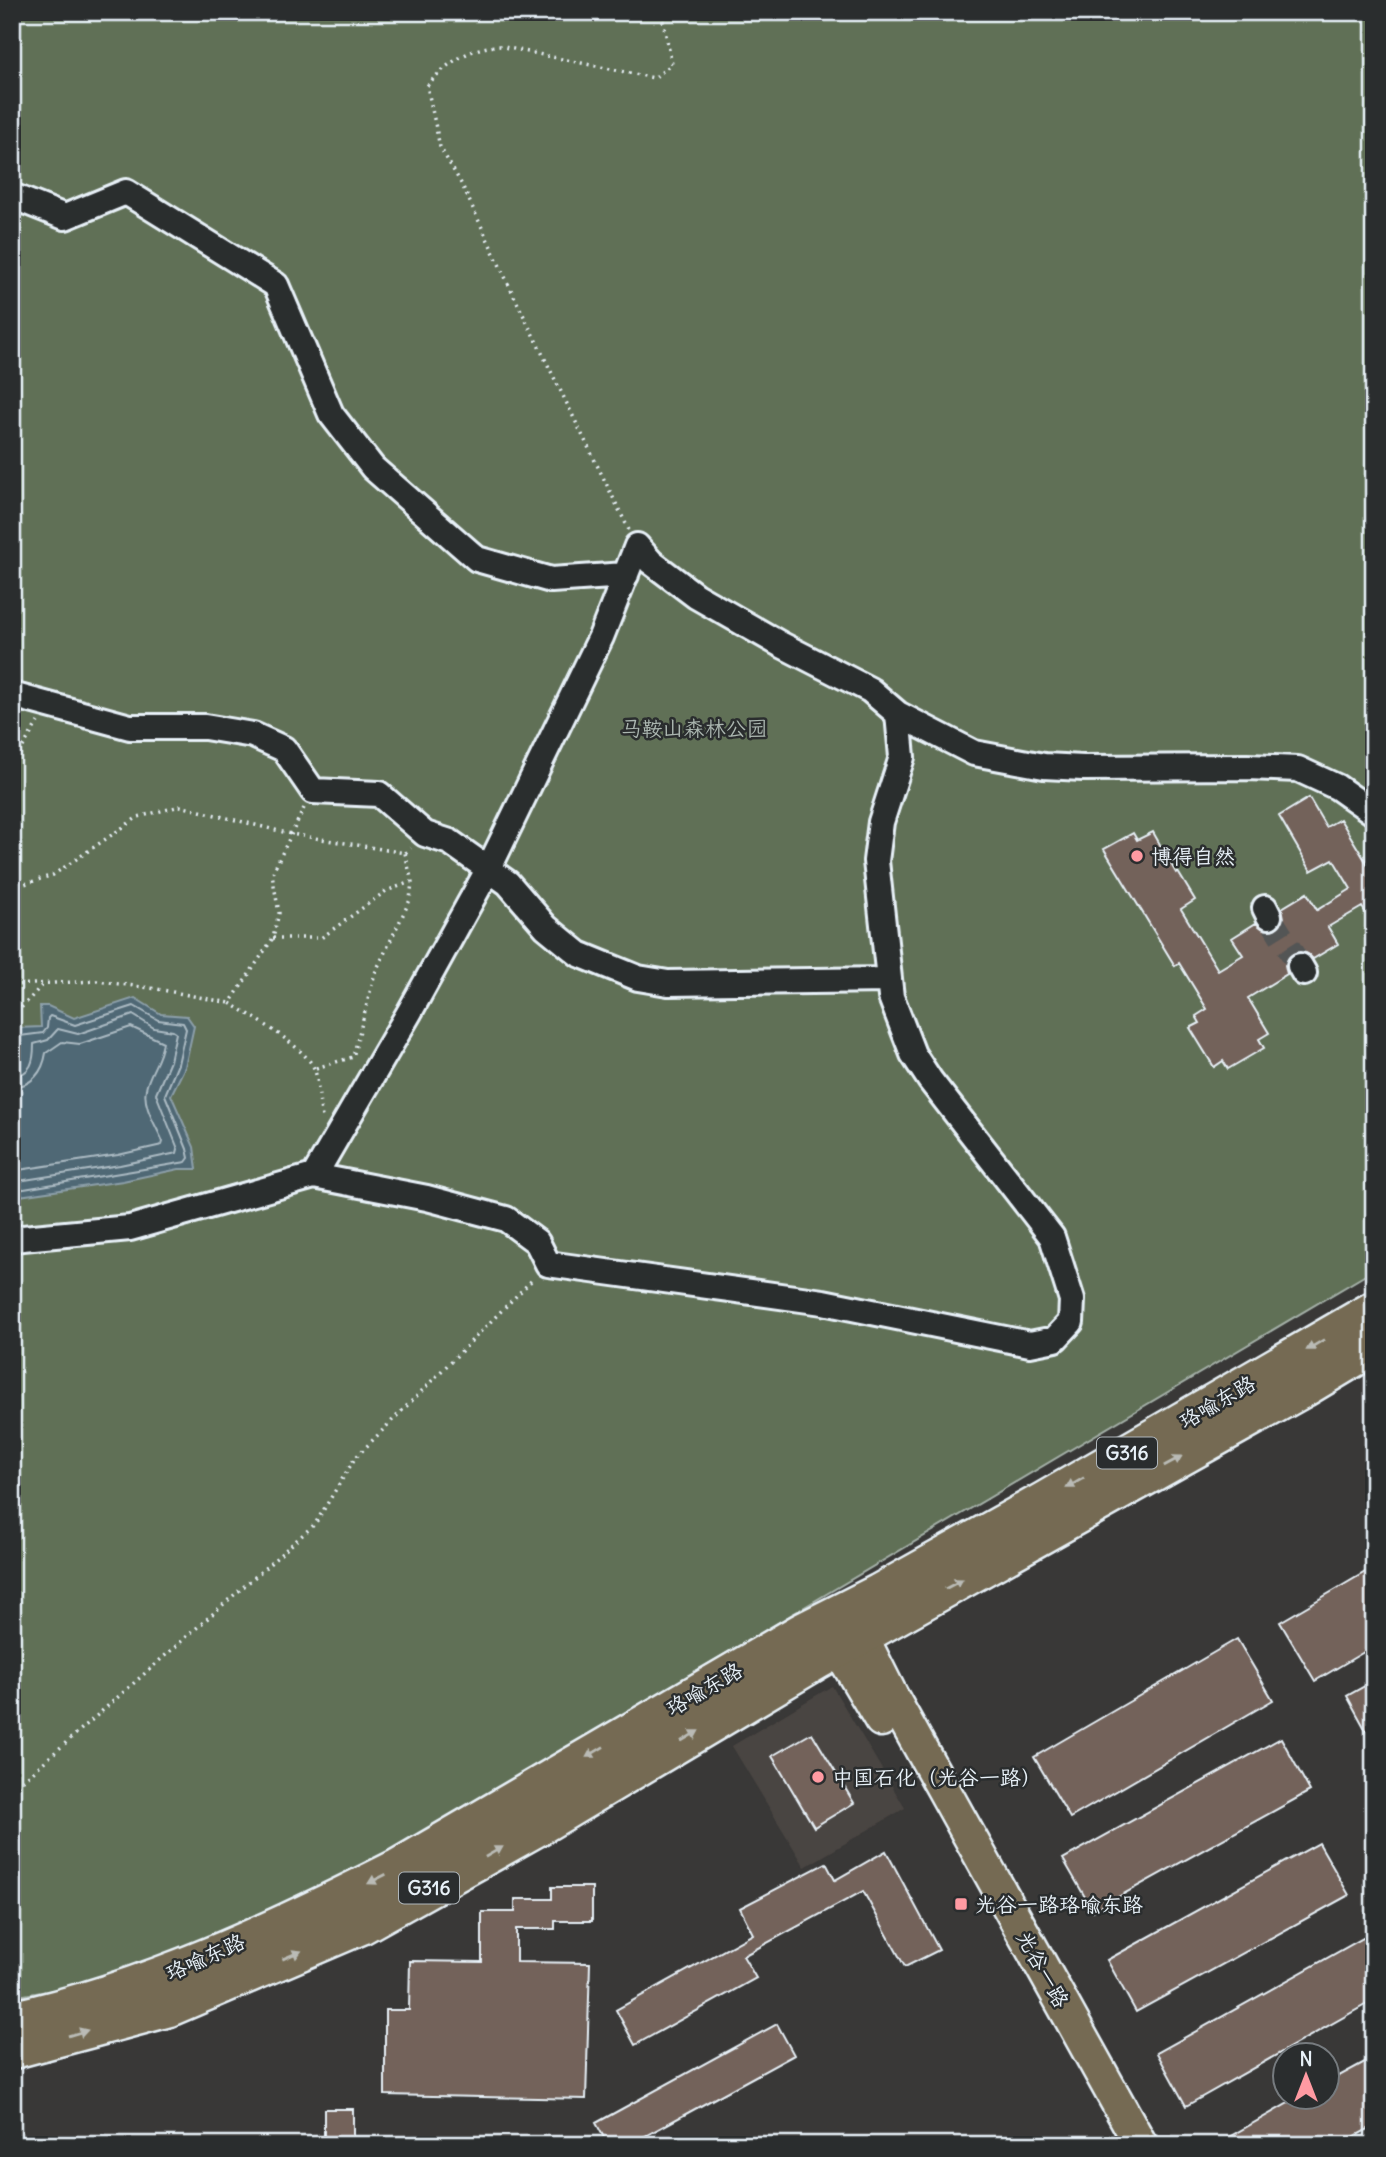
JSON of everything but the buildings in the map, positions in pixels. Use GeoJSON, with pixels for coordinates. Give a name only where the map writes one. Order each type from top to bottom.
{"type":"FeatureCollection","features":[{"type":"Feature","properties":{"kind":"highway","name":"珞喻东路"},"geometry":{"type":"LineString","coordinates":[[12,2050],[168,2008],[360,1926],[530,1831],[1069,1487],[1374,1310]]}},
{"type":"Feature","properties":{"kind":"highway","name":"珞喻东路"},"geometry":{"type":"LineString","coordinates":[[12,2020],[45,2013],[162,1976],[345,1895],[428,1851],[656,1716],[843,1629],[1374,1346]]}},
{"type":"Feature","properties":{"kind":"main road","name":"光谷一路"},"geometry":{"type":"LineString","coordinates":[[843,1629],[938,1819],[1118,2145]]}},
{"type":"Feature","properties":{"kind":"main road","name":"光谷一路"},"geometry":{"type":"LineString","coordinates":[[843,1629],[891,1695],[1141,2145]]}},
{"type":"Feature","properties":{"kind":"street"},"geometry":{"type":"LineString","coordinates":[[12,196],[65,216],[126,192],[276,285],[331,414],[373,468],[477,559],[551,580],[626,575]]}},
{"type":"Feature","properties":{"kind":"street"},"geometry":{"type":"LineString","coordinates":[[314,1176],[488,870],[601,637],[637,546],[651,562],[696,596],[780,644],[870,690],[898,714],[974,753],[1044,766],[1083,768],[1190,773],[1298,769],[1337,787],[1374,813]]}},
{"type":"Feature","properties":{"kind":"street"},"geometry":{"type":"LineString","coordinates":[[12,695],[130,727],[205,727],[253,735],[284,749],[313,791],[379,794],[425,834],[450,842],[508,883],[546,927],[579,954],[638,978],[668,983],[889,981]]}},
{"type":"Feature","properties":{"kind":"street"},"geometry":{"type":"LineString","coordinates":[[12,1239],[130,1228],[314,1176],[427,1198],[506,1219],[537,1242],[548,1264],[823,1302],[1030,1344],[1055,1339],[1071,1322],[1072,1300],[1052,1237],[930,1080],[913,1054],[891,997],[877,861],[881,822],[902,757],[898,714]]}},
{"type":"Feature","properties":{"kind":"path"},"geometry":{"type":"LineString","coordinates":[[637,546],[462,186],[440,148],[427,86],[441,69],[484,46],[499,46],[654,78],[672,64],[661,12]]}},
{"type":"Feature","properties":{"kind":"path"},"geometry":{"type":"LineString","coordinates":[[12,765],[37,723],[54,707]]}},
{"type":"Feature","properties":{"kind":"path"},"geometry":{"type":"LineString","coordinates":[[230,1003],[272,938],[279,914],[272,874],[313,791]]}},
{"type":"Feature","properties":{"kind":"path"},"geometry":{"type":"LineString","coordinates":[[12,888],[53,876],[138,817],[180,806],[291,834],[405,853]]}},
{"type":"Feature","properties":{"kind":"path"},"geometry":{"type":"LineString","coordinates":[[405,853],[425,834]]}},
{"type":"Feature","properties":{"kind":"path"},"geometry":{"type":"LineString","coordinates":[[315,1068],[353,1057],[376,973],[410,900],[412,882],[405,853]]}},
{"type":"Feature","properties":{"kind":"path"},"geometry":{"type":"LineString","coordinates":[[272,938],[321,938],[386,891],[412,882]]}},
{"type":"Feature","properties":{"kind":"path"},"geometry":{"type":"LineString","coordinates":[[12,985],[97,981],[230,1003],[285,1037],[315,1068],[319,1106],[331,1147]]}},
{"type":"Feature","properties":{"kind":"path"},"geometry":{"type":"LineString","coordinates":[[12,1018],[44,983]]}},
{"type":"Feature","properties":{"kind":"path"},"geometry":{"type":"LineString","coordinates":[[12,1790],[316,1524],[355,1458],[548,1264]]}},
{"type":"Feature","properties":{"kind":"path"},"geometry":{"type":"LineString","coordinates":[[12,1296],[12,1311]]}},
{"type":"Feature","properties":{"kind":"shaded area"},"geometry":{"type":"Polygon","coordinates":[[[832,1686],[905,1808],[805,1867],[732,1746],[832,1686]]]}},
{"type":"Feature","properties":{"kind":"green space","name":"马鞍山森林公园"},"geometry":{"type":"Polygon","coordinates":[[[12,12],[1374,12],[1374,1270],[343,1880],[125,1978],[12,1997],[12,12]]]}},
{"type":"Feature","properties":{"kind":"water"},"geometry":{"type":"Polygon","coordinates":[[[135,998],[161,1014],[187,1016],[194,1026],[185,1067],[171,1095],[194,1147],[197,1169],[179,1169],[123,1181],[12,1197],[12,1064],[19,1055],[12,1049],[12,1033],[17,1028],[41,1027],[40,1006],[48,1006],[74,1018],[135,998]]]}},
{"type":"Feature","properties":{"kind":"tunnel"},"geometry":{"type":"LineString","coordinates":[[1269,916],[1300,966]]}},
{"type":"Feature","properties":{"kind":"place","name":"博得自然"},"geometry":{"type":"Point","coordinates":[1137,856]}},
{"type":"Feature","properties":{"kind":"place","name":"中国石化（光谷一路）"},"geometry":{"type":"Point","coordinates":[818,1777]}},
{"type":"Feature","properties":{"kind":"place","name":"光谷一路珞喻东路"},"geometry":{"type":"Point","coordinates":[961,1904]}}]}
